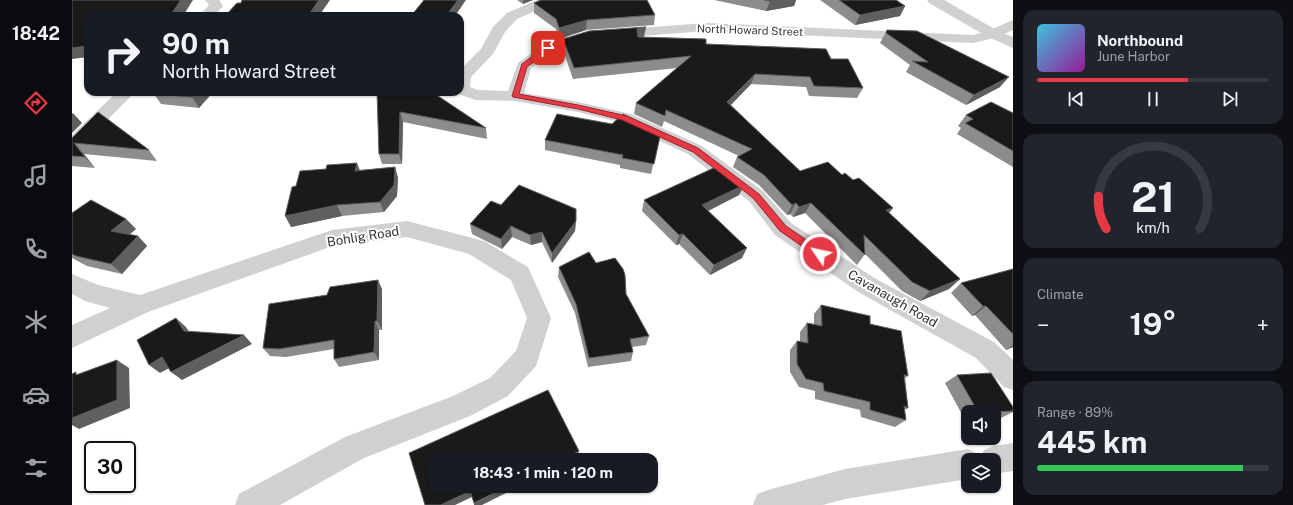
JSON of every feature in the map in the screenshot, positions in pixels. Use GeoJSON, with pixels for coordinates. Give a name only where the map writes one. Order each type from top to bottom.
{"type":"FeatureCollection","features":[{"type":"Feature","properties":{"kind":"street"},"geometry":{"type":"LineString","coordinates":[[210,12],[216,6],[212,0]]}},
{"type":"Feature","properties":{"kind":"street","name":"Cavanaugh Road"},"geometry":{"type":"LineString","coordinates":[[464,75],[488,51],[498,30],[512,16],[549,0]]}},
{"type":"Feature","properties":{"kind":"street"},"geometry":{"type":"LineString","coordinates":[[934,0],[993,34],[1013,43]]}},
{"type":"Feature","properties":{"kind":"street","name":"North Howard Street"},"geometry":{"type":"LineString","coordinates":[[515,96],[524,66],[548,48],[586,36],[706,27],[973,39],[993,34],[1013,24]]}},
{"type":"Feature","properties":{"kind":"street","name":"Cavanaugh Road"},"geometry":{"type":"LineString","coordinates":[[464,90],[476,94],[515,96],[578,107],[625,118],[695,150],[756,196],[783,229],[868,286],[985,350],[1013,378]]}},
{"type":"Feature","properties":{"kind":"street"},"geometry":{"type":"LineString","coordinates":[[72,145],[123,96]]}},
{"type":"Feature","properties":{"kind":"street","name":"Bohlig Road"},"geometry":{"type":"LineString","coordinates":[[72,337],[140,305],[332,238],[407,229],[476,247],[520,274],[539,318],[527,358],[499,387],[460,407],[355,447],[250,505]]}},
{"type":"Feature","properties":{"kind":"street"},"geometry":{"type":"LineString","coordinates":[[72,283],[93,294],[140,305]]}},
{"type":"Feature","properties":{"kind":"street"},"geometry":{"type":"LineString","coordinates":[[1001,459],[1013,457]]}},
{"type":"Feature","properties":{"kind":"street"},"geometry":{"type":"LineString","coordinates":[[768,505],[845,484],[961,465]]}},
{"type":"Feature","properties":{"kind":"building"},"geometry":{"type":"Polygon","coordinates":[[[72,0],[181,0],[173,12],[84,12],[84,46],[72,48],[72,0]]]}},
{"type":"Feature","properties":{"kind":"building"},"geometry":{"type":"Polygon","coordinates":[[[242,0],[319,0],[311,12],[229,12],[237,3],[241,3],[242,0]]]}},
{"type":"Feature","properties":{"kind":"building"},"geometry":{"type":"Polygon","coordinates":[[[424,0],[458,0],[449,12],[414,12],[424,0]]]}},
{"type":"Feature","properties":{"kind":"building"},"geometry":{"type":"Polygon","coordinates":[[[541,0],[647,0],[655,15],[587,20],[559,28],[556,19],[534,3],[541,0]]]}},
{"type":"Feature","properties":{"kind":"building"},"geometry":{"type":"Polygon","coordinates":[[[839,0],[896,0],[905,6],[860,15],[839,0]]]}},
{"type":"Feature","properties":{"kind":"building"},"geometry":{"type":"Polygon","coordinates":[[[646,27],[637,29],[638,37],[706,39],[706,44],[826,49],[831,59],[848,59],[863,88],[814,86],[810,77],[755,74],[727,102],[800,171],[828,162],[842,175],[845,173],[853,180],[859,178],[893,208],[886,210],[960,279],[930,291],[912,282],[864,235],[865,255],[811,203],[799,207],[796,203],[792,205],[764,175],[737,157],[752,149],[666,110],[665,116],[636,103],[691,56],[574,68],[563,39],[589,31],[646,27]]]}},
{"type":"Feature","properties":{"kind":"building"},"geometry":{"type":"Polygon","coordinates":[[[887,30],[917,31],[1009,77],[974,95],[912,61],[928,62],[886,33],[887,30]]]}},
{"type":"Feature","properties":{"kind":"building"},"geometry":{"type":"Polygon","coordinates":[[[377,96],[438,96],[486,128],[400,112],[399,154],[379,154],[377,96]]]}},
{"type":"Feature","properties":{"kind":"building"},"geometry":{"type":"Polygon","coordinates":[[[991,102],[1013,113],[1013,151],[965,123],[973,119],[966,115],[991,102]]]}},
{"type":"Feature","properties":{"kind":"building"},"geometry":{"type":"Polygon","coordinates":[[[98,112],[149,150],[74,143],[85,157],[72,156],[72,138],[98,112]]]}},
{"type":"Feature","properties":{"kind":"building"},"geometry":{"type":"Polygon","coordinates":[[[557,114],[612,124],[623,114],[661,132],[654,164],[622,158],[623,155],[545,140],[557,114]]]}},
{"type":"Feature","properties":{"kind":"building"},"geometry":{"type":"Polygon","coordinates":[[[357,163],[355,171],[395,167],[394,185],[380,202],[337,205],[285,216],[292,187],[296,186],[300,171],[326,169],[327,165],[357,163]]]}},
{"type":"Feature","properties":{"kind":"building"},"geometry":{"type":"Polygon","coordinates":[[[718,166],[744,185],[702,205],[747,248],[714,265],[683,234],[679,235],[644,200],[718,166]]]}},
{"type":"Feature","properties":{"kind":"building"},"geometry":{"type":"Polygon","coordinates":[[[519,185],[576,209],[576,221],[552,253],[542,232],[530,235],[511,226],[501,239],[470,224],[491,201],[501,205],[519,185]]]}},
{"type":"Feature","properties":{"kind":"building"},"geometry":{"type":"Polygon","coordinates":[[[91,200],[126,219],[111,231],[138,236],[111,264],[72,254],[72,213],[91,200]]]}},
{"type":"Feature","properties":{"kind":"building"},"geometry":{"type":"Polygon","coordinates":[[[589,252],[596,263],[615,258],[623,269],[625,275],[626,294],[649,336],[630,339],[633,352],[589,358],[576,304],[559,267],[589,252]]]}},
{"type":"Feature","properties":{"kind":"building"},"geometry":{"type":"Polygon","coordinates":[[[1013,269],[1013,334],[961,283],[1013,269]]]}},
{"type":"Feature","properties":{"kind":"building"},"geometry":{"type":"Polygon","coordinates":[[[378,280],[377,321],[375,321],[374,352],[334,359],[334,340],[279,349],[263,348],[269,304],[327,295],[330,287],[378,280]]]}},
{"type":"Feature","properties":{"kind":"building"},"geometry":{"type":"Polygon","coordinates":[[[821,305],[870,316],[870,324],[901,331],[908,376],[904,375],[908,408],[904,406],[906,420],[870,410],[870,402],[824,391],[823,383],[806,379],[797,364],[797,341],[808,343],[807,323],[822,326],[821,305]]]}},
{"type":"Feature","properties":{"kind":"building"},"geometry":{"type":"Polygon","coordinates":[[[176,318],[184,331],[244,335],[171,372],[162,357],[149,365],[137,340],[176,318]]]}},
{"type":"Feature","properties":{"kind":"building"},"geometry":{"type":"Polygon","coordinates":[[[117,360],[117,400],[72,418],[72,374],[76,372],[76,375],[117,360]]]}},
{"type":"Feature","properties":{"kind":"building"},"geometry":{"type":"Polygon","coordinates":[[[991,373],[1013,407],[1013,411],[1001,412],[1001,405],[974,405],[957,375],[991,373]]]}},
{"type":"Feature","properties":{"kind":"building"},"geometry":{"type":"Polygon","coordinates":[[[548,390],[579,451],[575,453],[428,453],[428,493],[466,493],[441,505],[425,505],[409,453],[548,390]]]}},
{"type":"Feature","properties":{"kind":"building"},"geometry":{"type":"Polygon","coordinates":[[[471,493],[494,493],[474,503],[471,493]]]}},
{"type":"Feature","properties":{"kind":"route"},"geometry":{"type":"LineString","coordinates":[[548,48],[524,66],[515,96],[578,107],[625,118],[695,150],[756,196],[783,229],[820,254]]}}]}
